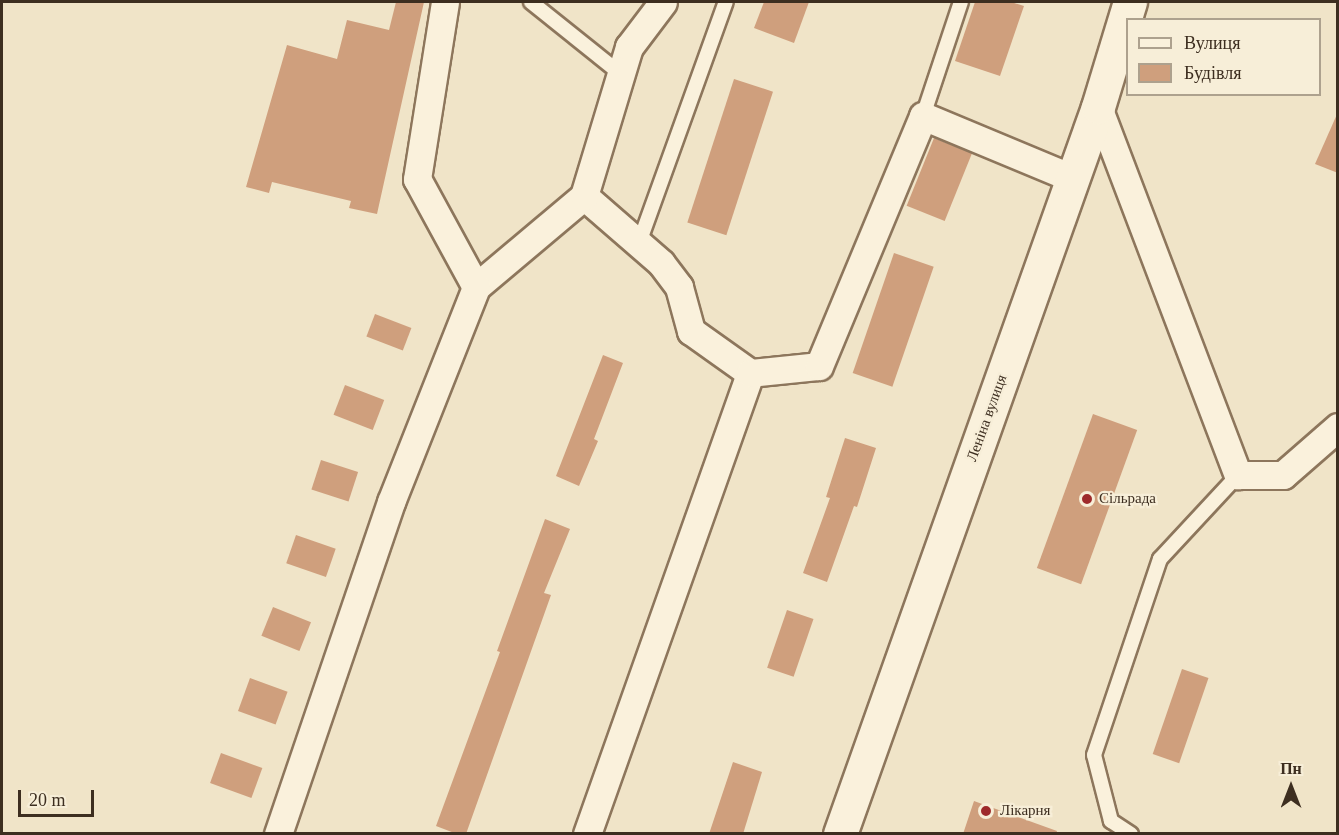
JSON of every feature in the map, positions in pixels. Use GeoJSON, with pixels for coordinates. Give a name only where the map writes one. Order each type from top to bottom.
{"type":"FeatureCollection","features":[{"type":"Feature","properties":{"kind":"street"},"geometry":{"type":"LineString","coordinates":[[445,2],[417,178],[476,287]]}},
{"type":"Feature","properties":{"kind":"street"},"geometry":{"type":"LineString","coordinates":[[278,834],[391,502],[476,287],[584,196],[629,46],[663,2]]}},
{"type":"Feature","properties":{"kind":"street","name":"Леніна вулиця"},"geometry":{"type":"LineString","coordinates":[[840,834],[1098,107],[1130,2]]}},
{"type":"Feature","properties":{"kind":"street"},"geometry":{"type":"LineString","coordinates":[[1098,107],[1238,475],[1283,475],[1338,427]]}},
{"type":"Feature","properties":{"kind":"street"},"geometry":{"type":"LineString","coordinates":[[584,196],[661,263],[679,287],[691,331],[750,373],[819,366],[923,116],[1072,178]]}},
{"type":"Feature","properties":{"kind":"street"},"geometry":{"type":"LineString","coordinates":[[587,834],[750,373]]}},
{"type":"Feature","properties":{"kind":"lane"},"geometry":{"type":"LineString","coordinates":[[531,2],[621,74]]}},
{"type":"Feature","properties":{"kind":"lane"},"geometry":{"type":"LineString","coordinates":[[639,243],[726,2]]}},
{"type":"Feature","properties":{"kind":"lane"},"geometry":{"type":"LineString","coordinates":[[923,116],[960,2]]}},
{"type":"Feature","properties":{"kind":"lane"},"geometry":{"type":"LineString","coordinates":[[1131,834],[1111,821],[1094,755],[1160,559],[1238,475]]}},
{"type":"Feature","properties":{"kind":"building"},"geometry":{"type":"Polygon","coordinates":[[[396,2],[424,2],[377,214],[349,208],[351,201],[272,182],[269,193],[246,187],[287,45],[337,59],[347,20],[389,30],[396,2]]]}},
{"type":"Feature","properties":{"kind":"building"},"geometry":{"type":"Polygon","coordinates":[[[764,2],[809,2],[794,43],[754,28],[764,2]]]}},
{"type":"Feature","properties":{"kind":"building"},"geometry":{"type":"Polygon","coordinates":[[[975,2],[1011,2],[1024,6],[1000,76],[955,61],[975,2]]]}},
{"type":"Feature","properties":{"kind":"building"},"geometry":{"type":"Polygon","coordinates":[[[734,79],[773,92],[726,235],[687,223],[734,79]]]}},
{"type":"Feature","properties":{"kind":"building"},"geometry":{"type":"Polygon","coordinates":[[[1338,112],[1338,173],[1315,164],[1338,112]]]}},
{"type":"Feature","properties":{"kind":"building"},"geometry":{"type":"Polygon","coordinates":[[[934,138],[972,153],[945,221],[907,206],[934,138]]]}},
{"type":"Feature","properties":{"kind":"building"},"geometry":{"type":"Polygon","coordinates":[[[894,253],[934,267],[892,387],[853,373],[894,253]]]}},
{"type":"Feature","properties":{"kind":"building"},"geometry":{"type":"Polygon","coordinates":[[[375,314],[411,328],[403,350],[366,336],[375,314]]]}},
{"type":"Feature","properties":{"kind":"building"},"geometry":{"type":"Polygon","coordinates":[[[603,355],[623,363],[594,439],[598,441],[579,486],[556,476],[603,355]]]}},
{"type":"Feature","properties":{"kind":"building"},"geometry":{"type":"Polygon","coordinates":[[[345,385],[384,400],[373,430],[334,415],[345,385]]]}},
{"type":"Feature","properties":{"kind":"building","name":"Сільрада"},"geometry":{"type":"Polygon","coordinates":[[[1093,414],[1137,430],[1081,584],[1037,568],[1093,414]]]}},
{"type":"Feature","properties":{"kind":"building"},"geometry":{"type":"Polygon","coordinates":[[[845,438],[876,448],[857,507],[854,506],[827,582],[803,573],[830,498],[826,497],[845,438]]]}},
{"type":"Feature","properties":{"kind":"building"},"geometry":{"type":"Polygon","coordinates":[[[321,460],[358,472],[349,502],[311,489],[321,460]]]}},
{"type":"Feature","properties":{"kind":"building"},"geometry":{"type":"Polygon","coordinates":[[[545,519],[570,529],[544,593],[551,595],[466,834],[457,834],[436,826],[500,652],[497,651],[545,519]]]}},
{"type":"Feature","properties":{"kind":"building"},"geometry":{"type":"Polygon","coordinates":[[[296,535],[336,549],[326,577],[286,563],[296,535]]]}},
{"type":"Feature","properties":{"kind":"building"},"geometry":{"type":"Polygon","coordinates":[[[273,607],[311,622],[299,651],[261,636],[273,607]]]}},
{"type":"Feature","properties":{"kind":"building"},"geometry":{"type":"Polygon","coordinates":[[[787,610],[813,619],[794,677],[767,668],[787,610]]]}},
{"type":"Feature","properties":{"kind":"building"},"geometry":{"type":"Polygon","coordinates":[[[1182,669],[1208,678],[1179,763],[1153,754],[1182,669]]]}},
{"type":"Feature","properties":{"kind":"building"},"geometry":{"type":"Polygon","coordinates":[[[250,678],[288,692],[276,725],[238,711],[250,678]]]}},
{"type":"Feature","properties":{"kind":"building"},"geometry":{"type":"Polygon","coordinates":[[[221,753],[262,768],[251,798],[210,783],[221,753]]]}},
{"type":"Feature","properties":{"kind":"building"},"geometry":{"type":"Polygon","coordinates":[[[733,762],[762,772],[743,834],[709,834],[733,762]]]}},
{"type":"Feature","properties":{"kind":"building","name":"Лікарня"},"geometry":{"type":"Polygon","coordinates":[[[974,801],[1057,831],[1056,834],[963,834],[974,801]]]}},
{"type":"Feature","properties":{"kind":"place","name":"Сільрада"},"geometry":{"type":"Point","coordinates":[1087,499]}},
{"type":"Feature","properties":{"kind":"place","name":"Лікарня"},"geometry":{"type":"Point","coordinates":[986,811]}}]}
